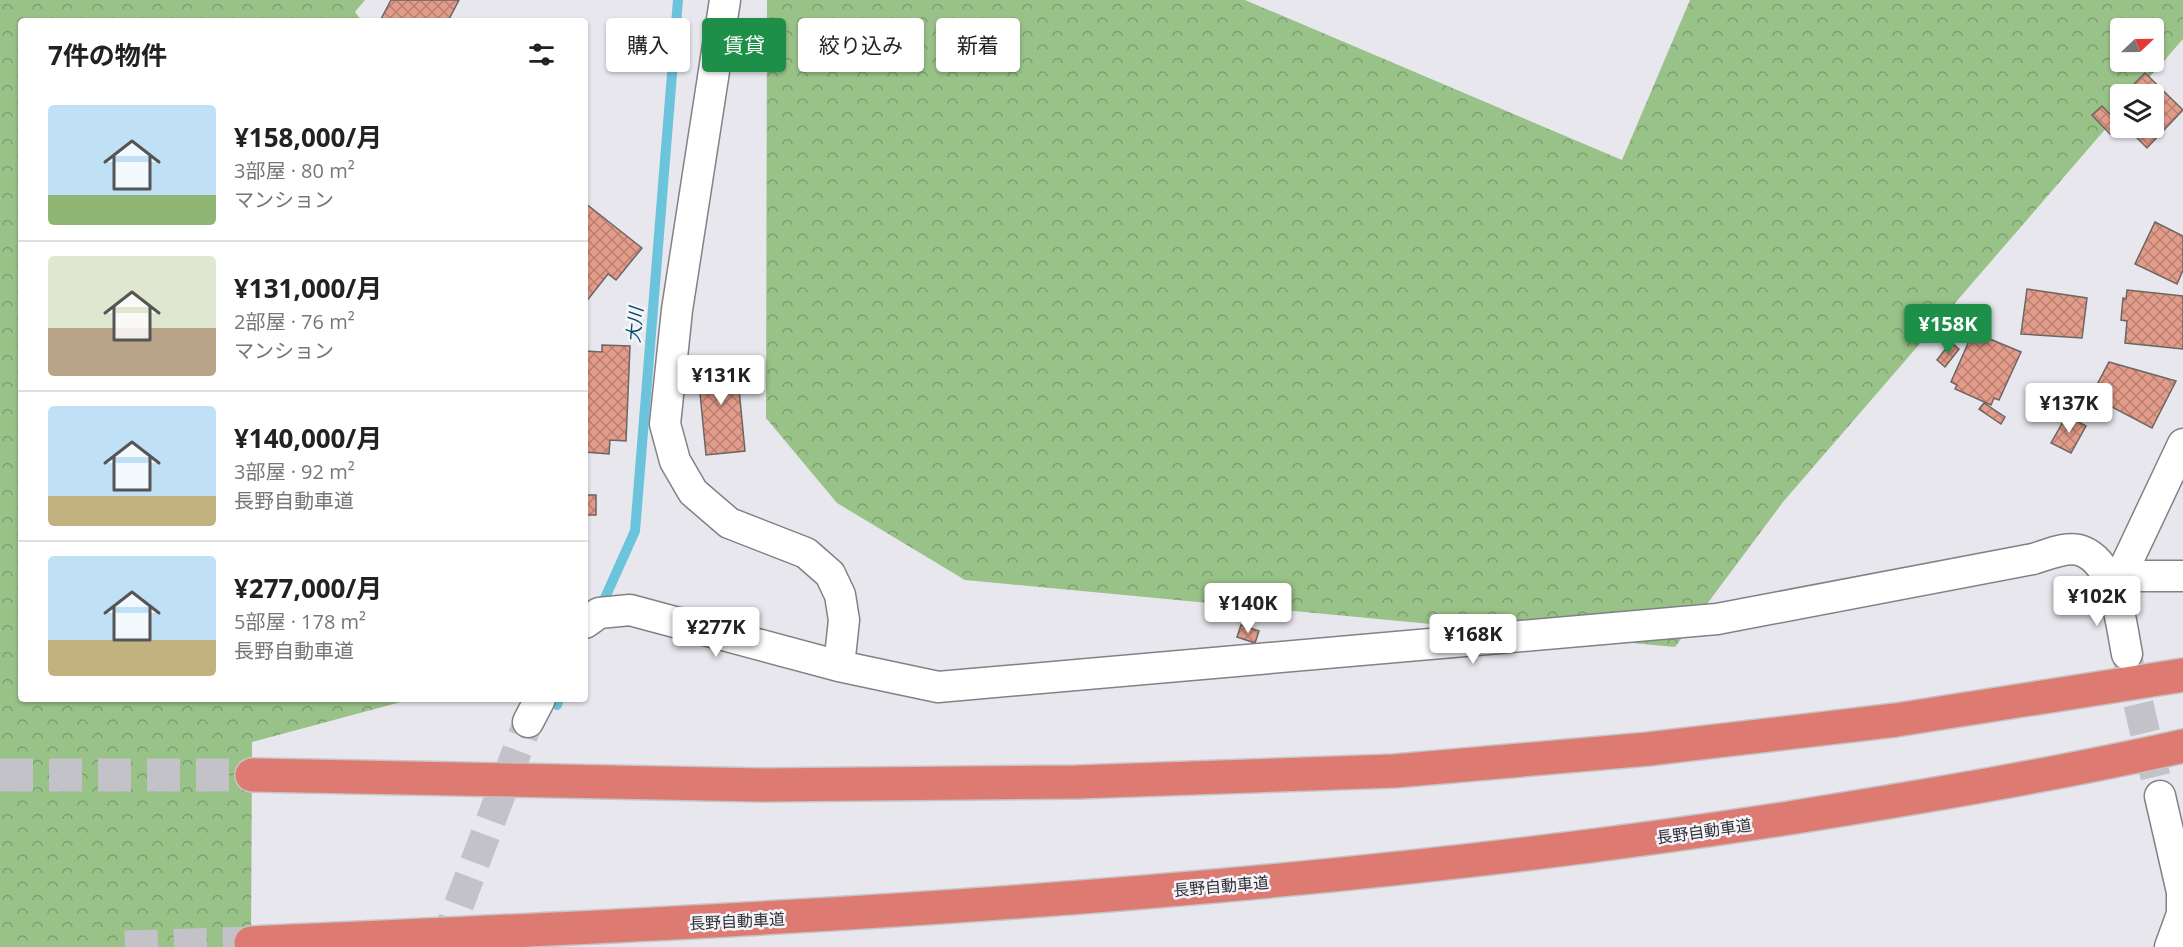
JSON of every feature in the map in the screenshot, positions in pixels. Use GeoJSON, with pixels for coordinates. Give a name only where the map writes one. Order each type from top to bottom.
{"type":"FeatureCollection","features":[{"type":"Feature","properties":{"kind":"highway"},"geometry":{"type":"LineString","coordinates":[[252,775],[762,786],[1077,782],[1394,771],[1648,748],[1896,720],[2183,675]]}},
{"type":"Feature","properties":{"kind":"highway","name":"長野自動車道"},"geometry":{"type":"LineString","coordinates":[[251,943],[782,919],[1109,897],[1412,868],[1675,836],[1935,795],[2183,746]]}},
{"type":"Feature","properties":{"kind":"street"},"geometry":{"type":"LineString","coordinates":[[725,0],[677,310],[664,424],[675,461],[693,492],[729,523],[807,553],[830,574],[840,594],[844,620],[839,666]]}},
{"type":"Feature","properties":{"kind":"street"},"geometry":{"type":"LineString","coordinates":[[2127,654],[2118,583],[2183,444]]}},
{"type":"Feature","properties":{"kind":"street"},"geometry":{"type":"LineString","coordinates":[[588,621],[599,613],[630,610],[839,666],[938,687],[1705,620],[2032,559],[2061,550],[2082,551],[2118,583],[2183,576]]}},
{"type":"Feature","properties":{"kind":"street"},"geometry":{"type":"LineString","coordinates":[[2160,796],[2177,854],[2182,892],[2182,914],[2170,947]]}},
{"type":"Feature","properties":{"kind":"green space"},"geometry":{"type":"Polygon","coordinates":[[[0,0],[365,0],[355,12],[360,18],[18,18],[18,702],[401,702],[252,742],[251,947],[0,947],[0,0]]]}},
{"type":"Feature","properties":{"kind":"green space"},"geometry":{"type":"Polygon","coordinates":[[[767,0],[1245,0],[1622,160],[1690,0],[2183,0],[2183,39],[2164,61],[2164,18],[2110,18],[2110,72],[2154,72],[2144,84],[2110,84],[2110,124],[1783,502],[1675,647],[965,580],[837,503],[766,418],[767,72],[786,72],[786,18],[767,18],[767,0]]]}},
{"type":"Feature","properties":{"kind":"building"},"geometry":{"type":"Polygon","coordinates":[[[391,0],[459,0],[450,18],[382,18],[391,0]]]}},
{"type":"Feature","properties":{"kind":"building"},"geometry":{"type":"Polygon","coordinates":[[[2145,73],[2156,84],[2134,84],[2145,73]]]}},
{"type":"Feature","properties":{"kind":"building"},"geometry":{"type":"Polygon","coordinates":[[[2164,92],[2183,110],[2164,130],[2164,92]]]}},
{"type":"Feature","properties":{"kind":"building"},"geometry":{"type":"Polygon","coordinates":[[[2102,106],[2110,114],[2110,134],[2092,115],[2102,106]]]}},
{"type":"Feature","properties":{"kind":"building"},"geometry":{"type":"Polygon","coordinates":[[[2137,138],[2156,138],[2147,148],[2137,138]]]}},
{"type":"Feature","properties":{"kind":"building"},"geometry":{"type":"Polygon","coordinates":[[[588,205],[642,248],[616,280],[608,274],[588,299],[588,205]]]}},
{"type":"Feature","properties":{"kind":"building"},"geometry":{"type":"Polygon","coordinates":[[[2155,222],[2183,236],[2183,270],[2177,284],[2135,264],[2155,222]]]}},
{"type":"Feature","properties":{"kind":"building"},"geometry":{"type":"Polygon","coordinates":[[[2027,289],[2087,298],[2082,338],[2021,334],[2027,289]]]}},
{"type":"Feature","properties":{"kind":"building"},"geometry":{"type":"Polygon","coordinates":[[[2127,290],[2183,296],[2183,349],[2125,343],[2127,321],[2121,320],[2123,298],[2126,299],[2127,290]]]}},
{"type":"Feature","properties":{"kind":"building"},"geometry":{"type":"Polygon","coordinates":[[[1973,332],[2021,352],[1999,400],[1994,398],[1991,405],[1955,389],[1957,385],[1951,382],[1973,332]]]}},
{"type":"Feature","properties":{"kind":"building"},"geometry":{"type":"Polygon","coordinates":[[[1951,342],[1959,349],[1945,367],[1937,360],[1951,342]]]}},
{"type":"Feature","properties":{"kind":"building"},"geometry":{"type":"Polygon","coordinates":[[[602,345],[630,346],[626,441],[610,440],[609,454],[588,452],[588,351],[602,352],[602,345]]]}},
{"type":"Feature","properties":{"kind":"building"},"geometry":{"type":"Polygon","coordinates":[[[736,358],[745,451],[706,455],[697,362],[736,358]]]}},
{"type":"Feature","properties":{"kind":"building"},"geometry":{"type":"Polygon","coordinates":[[[2109,362],[2176,381],[2152,428],[2091,396],[2109,362]]]}},
{"type":"Feature","properties":{"kind":"building"},"geometry":{"type":"Polygon","coordinates":[[[1984,403],[2005,417],[2001,424],[1979,409],[1984,403]]]}},
{"type":"Feature","properties":{"kind":"building"},"geometry":{"type":"Polygon","coordinates":[[[2067,415],[2086,426],[2071,453],[2051,443],[2067,415]]]}},
{"type":"Feature","properties":{"kind":"building"},"geometry":{"type":"Polygon","coordinates":[[[588,495],[596,495],[596,515],[588,515],[588,495]]]}},
{"type":"Feature","properties":{"kind":"building"},"geometry":{"type":"Polygon","coordinates":[[[1241,625],[1259,631],[1255,643],[1237,637],[1241,625]]]}},
{"type":"Feature","properties":{"kind":"waterway","name":"大川"},"geometry":{"type":"LineString","coordinates":[[600,609],[635,531],[678,0]]}},
{"type":"Feature","properties":{"kind":"tunnel"},"geometry":{"type":"LineString","coordinates":[[2128,660],[2160,796]]}},
{"type":"Feature","properties":{"kind":"tunnel"},"geometry":{"type":"LineString","coordinates":[[443,947],[528,722]]}},
{"type":"Feature","properties":{"kind":"tunnel"},"geometry":{"type":"LineString","coordinates":[[0,775],[252,775]]}},
{"type":"Feature","properties":{"kind":"tunnel"},"geometry":{"type":"LineString","coordinates":[[125,947],[251,943]]}}]}
